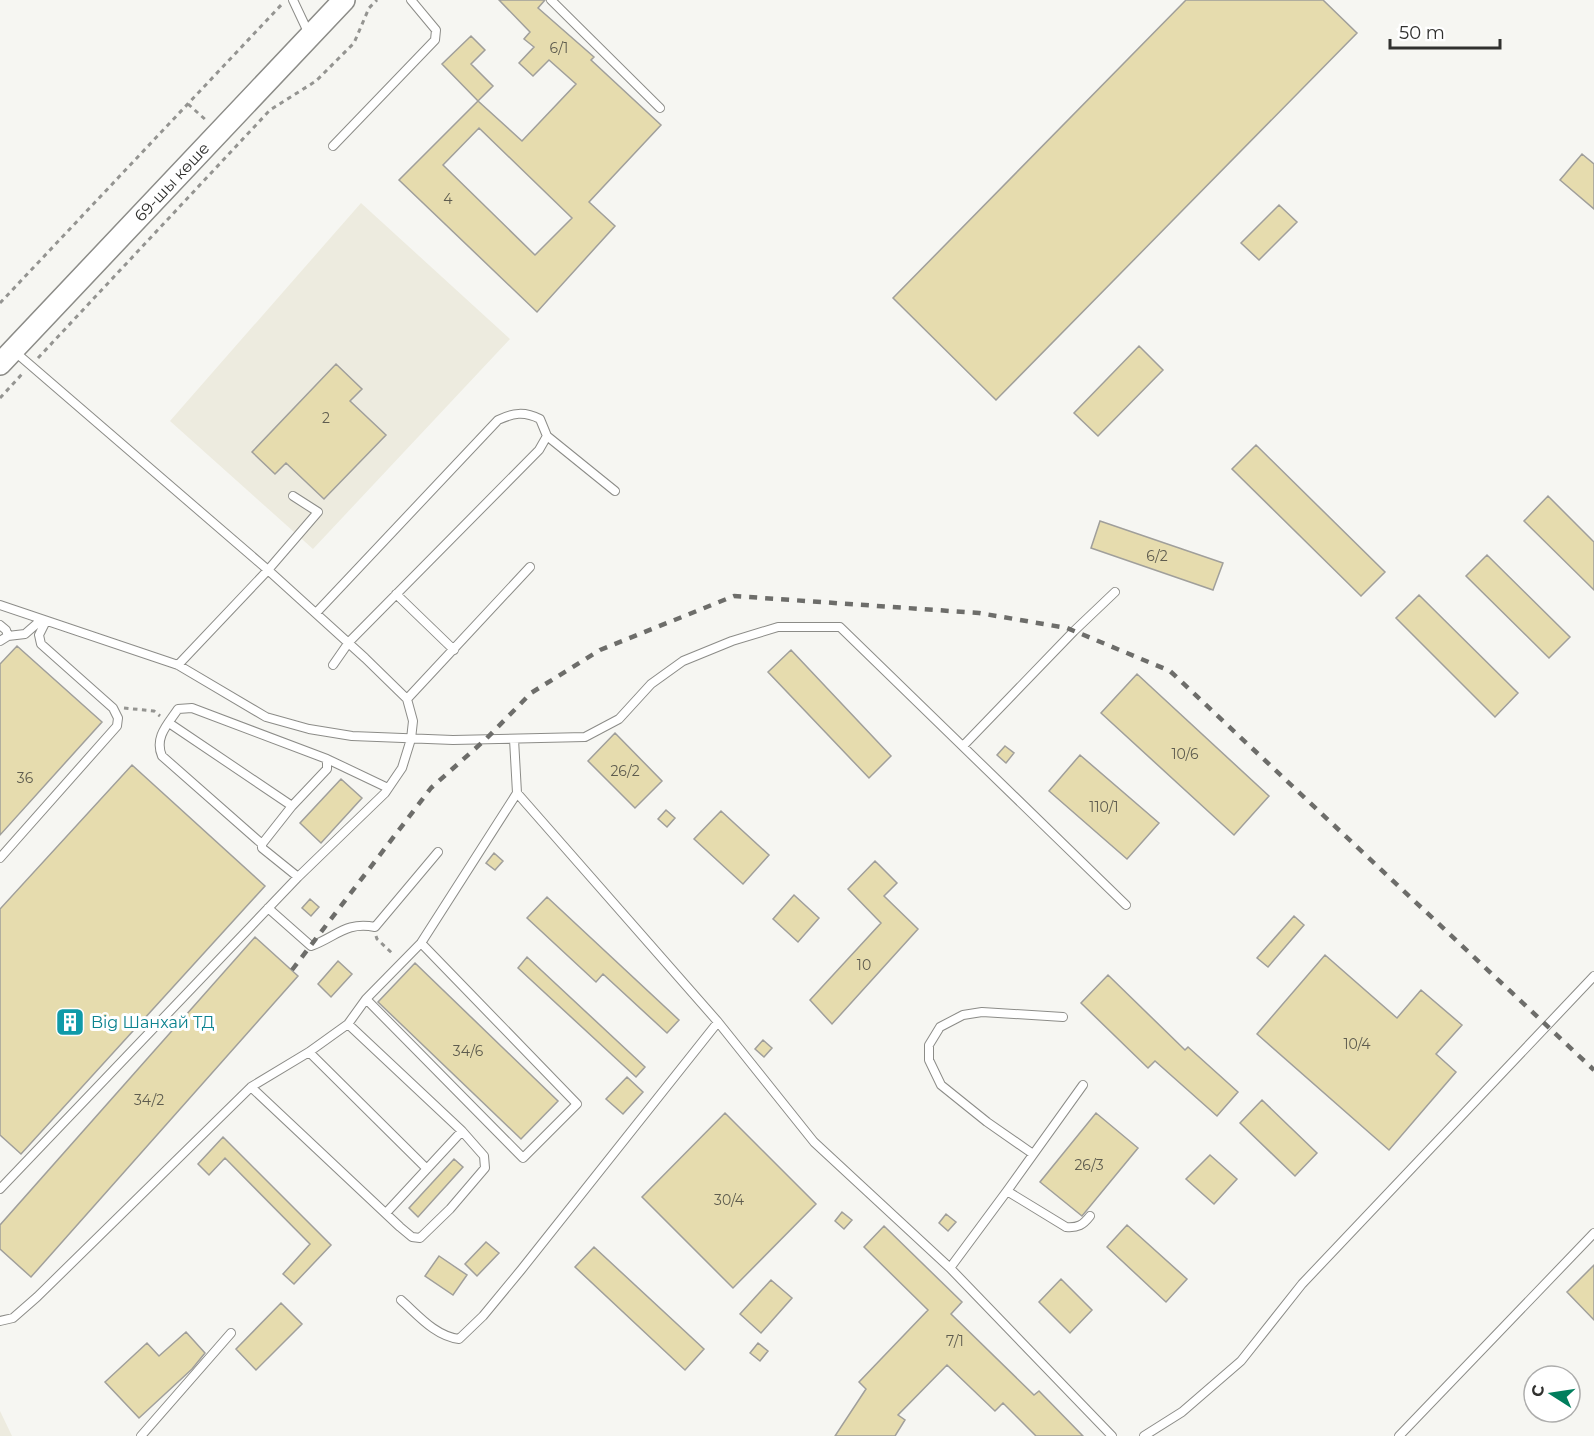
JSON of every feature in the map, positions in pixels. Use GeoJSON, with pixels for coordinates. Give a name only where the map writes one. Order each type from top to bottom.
{"type":"FeatureCollection","features":[{"type":"Feature","properties":{"kind":"main road","name":"69-шы көше"},"geometry":{"type":"LineString","coordinates":[[7,357],[344,0]]}},
{"type":"Feature","properties":{"kind":"lane"},"geometry":{"type":"LineString","coordinates":[[293,0],[310,37]]}},
{"type":"Feature","properties":{"kind":"lane"},"geometry":{"type":"LineString","coordinates":[[333,146],[435,40],[436,30],[411,0]]}},
{"type":"Feature","properties":{"kind":"lane"},"geometry":{"type":"LineString","coordinates":[[551,0],[660,108]]}},
{"type":"Feature","properties":{"kind":"lane"},"geometry":{"type":"LineString","coordinates":[[0,1189],[268,908],[388,788],[402,768],[411,739],[413,721],[407,699],[349,642],[31,365],[7,357]]}},
{"type":"Feature","properties":{"kind":"lane"},"geometry":{"type":"LineString","coordinates":[[316,613],[498,420],[509,415],[529,413],[540,419],[547,436],[615,492]]}},
{"type":"Feature","properties":{"kind":"lane"},"geometry":{"type":"LineString","coordinates":[[333,665],[349,642],[538,450],[547,436]]}},
{"type":"Feature","properties":{"kind":"lane"},"geometry":{"type":"LineString","coordinates":[[178,664],[268,570],[318,512],[293,496]]}},
{"type":"Feature","properties":{"kind":"lane"},"geometry":{"type":"LineString","coordinates":[[407,699],[530,567]]}},
{"type":"Feature","properties":{"kind":"lane"},"geometry":{"type":"LineString","coordinates":[[963,746],[1115,592]]}},
{"type":"Feature","properties":{"kind":"lane"},"geometry":{"type":"LineString","coordinates":[[396,594],[454,650]]}},
{"type":"Feature","properties":{"kind":"lane"},"geometry":{"type":"LineString","coordinates":[[0,605],[178,664],[267,717],[309,729],[352,736],[411,739],[585,737],[619,719],[651,684],[684,661],[732,641],[778,627],[840,627],[1126,905]]}},
{"type":"Feature","properties":{"kind":"lane"},"geometry":{"type":"LineString","coordinates":[[0,641],[8,636],[25,634],[43,620]]}},
{"type":"Feature","properties":{"kind":"lane"},"geometry":{"type":"LineString","coordinates":[[0,858],[117,726],[118,718],[113,708],[41,644],[39,635],[43,620]]}},
{"type":"Feature","properties":{"kind":"lane"},"geometry":{"type":"LineString","coordinates":[[0,626],[6,630],[8,636]]}},
{"type":"Feature","properties":{"kind":"lane"},"geometry":{"type":"LineString","coordinates":[[298,877],[262,848],[262,844],[162,756],[159,750],[160,736],[178,709],[192,708],[327,759],[388,788]]}},
{"type":"Feature","properties":{"kind":"lane"},"geometry":{"type":"LineString","coordinates":[[169,723],[292,806]]}},
{"type":"Feature","properties":{"kind":"lane"},"geometry":{"type":"LineString","coordinates":[[0,1321],[13,1318],[37,1297],[251,1087],[309,1052],[348,1024],[366,999],[421,943],[517,793],[514,739]]}},
{"type":"Feature","properties":{"kind":"lane"},"geometry":{"type":"LineString","coordinates":[[262,844],[292,806],[327,769],[327,759]]}},
{"type":"Feature","properties":{"kind":"lane"},"geometry":{"type":"LineString","coordinates":[[517,793],[718,1022],[814,1142],[950,1268],[1112,1436]]}},
{"type":"Feature","properties":{"kind":"lane"},"geometry":{"type":"LineString","coordinates":[[268,908],[311,946],[326,941],[344,928],[361,924],[375,927],[438,852]]}},
{"type":"Feature","properties":{"kind":"lane"},"geometry":{"type":"LineString","coordinates":[[366,999],[523,1158],[570,1112],[577,1104],[421,943]]}},
{"type":"Feature","properties":{"kind":"lane"},"geometry":{"type":"LineString","coordinates":[[1144,1436],[1182,1412],[1241,1361],[1302,1284],[1594,976]]}},
{"type":"Feature","properties":{"kind":"lane"},"geometry":{"type":"LineString","coordinates":[[1033,1154],[987,1122],[941,1085],[929,1060],[928,1045],[940,1027],[963,1015],[982,1012],[1063,1017]]}},
{"type":"Feature","properties":{"kind":"lane"},"geometry":{"type":"LineString","coordinates":[[401,1299],[438,1333],[459,1339],[483,1316],[521,1270],[718,1022]]}},
{"type":"Feature","properties":{"kind":"lane"},"geometry":{"type":"LineString","coordinates":[[251,1087],[386,1213],[416,1239],[420,1238],[450,1209],[485,1168],[484,1156],[462,1131],[348,1024]]}},
{"type":"Feature","properties":{"kind":"lane"},"geometry":{"type":"LineString","coordinates":[[309,1052],[427,1169]]}},
{"type":"Feature","properties":{"kind":"lane"},"geometry":{"type":"LineString","coordinates":[[950,1268],[1083,1085]]}},
{"type":"Feature","properties":{"kind":"lane"},"geometry":{"type":"LineString","coordinates":[[386,1213],[462,1131]]}},
{"type":"Feature","properties":{"kind":"lane"},"geometry":{"type":"LineString","coordinates":[[1008,1191],[1066,1227],[1076,1228],[1083,1225],[1090,1216]]}},
{"type":"Feature","properties":{"kind":"lane"},"geometry":{"type":"LineString","coordinates":[[1399,1436],[1594,1233]]}},
{"type":"Feature","properties":{"kind":"lane"},"geometry":{"type":"LineString","coordinates":[[141,1436],[231,1333]]}},
{"type":"Feature","properties":{"kind":"path"},"geometry":{"type":"LineString","coordinates":[[0,303],[286,0]]}},
{"type":"Feature","properties":{"kind":"path"},"geometry":{"type":"LineString","coordinates":[[0,398],[270,110],[316,81],[354,43],[369,8],[376,0]]}},
{"type":"Feature","properties":{"kind":"path"},"geometry":{"type":"LineString","coordinates":[[113,708],[154,711],[169,723]]}},
{"type":"Feature","properties":{"kind":"path"},"geometry":{"type":"LineString","coordinates":[[375,927],[377,939],[402,962]]}},
{"type":"Feature","properties":{"kind":"shaded area"},"geometry":{"type":"Polygon","coordinates":[[[361,203],[510,339],[313,549],[170,421],[361,203]]]}},
{"type":"Feature","properties":{"kind":"shaded area"},"geometry":{"type":"Polygon","coordinates":[[[0,1411],[12,1436],[0,1436],[0,1411]]]}},
{"type":"Feature","properties":{"kind":"building"},"geometry":{"type":"Polygon","coordinates":[[[499,0],[545,0],[538,8],[594,57],[591,60],[661,125],[589,202],[615,226],[537,312],[399,180],[478,101],[522,141],[576,84],[549,60],[533,76],[519,63],[534,47],[524,39],[530,32],[499,0]],[[479,128],[443,165],[535,255],[572,218],[479,128]]]}},
{"type":"Feature","properties":{"kind":"building"},"geometry":{"type":"Polygon","coordinates":[[[1186,0],[1323,0],[1357,33],[996,400],[893,298],[1186,0]]]}},
{"type":"Feature","properties":{"kind":"building"},"geometry":{"type":"Polygon","coordinates":[[[471,36],[485,50],[471,64],[493,86],[478,101],[442,64],[471,36]]]}},
{"type":"Feature","properties":{"kind":"building"},"geometry":{"type":"Polygon","coordinates":[[[1582,154],[1594,164],[1594,209],[1560,180],[1582,154]]]}},
{"type":"Feature","properties":{"kind":"building"},"geometry":{"type":"Polygon","coordinates":[[[1279,205],[1297,222],[1259,260],[1241,243],[1279,205]]]}},
{"type":"Feature","properties":{"kind":"building"},"geometry":{"type":"Polygon","coordinates":[[[1139,346],[1163,370],[1098,436],[1074,413],[1139,346]]]}},
{"type":"Feature","properties":{"kind":"building"},"geometry":{"type":"Polygon","coordinates":[[[336,364],[362,389],[350,401],[386,435],[324,499],[286,463],[275,474],[252,452],[336,364]]]}},
{"type":"Feature","properties":{"kind":"building"},"geometry":{"type":"Polygon","coordinates":[[[1256,445],[1385,572],[1361,596],[1232,469],[1256,445]]]}},
{"type":"Feature","properties":{"kind":"building"},"geometry":{"type":"Polygon","coordinates":[[[1548,496],[1594,542],[1594,590],[1524,521],[1548,496]]]}},
{"type":"Feature","properties":{"kind":"building"},"geometry":{"type":"Polygon","coordinates":[[[1100,521],[1223,563],[1213,590],[1091,548],[1100,521]]]}},
{"type":"Feature","properties":{"kind":"building"},"geometry":{"type":"Polygon","coordinates":[[[1487,555],[1570,637],[1549,658],[1466,576],[1487,555]]]}},
{"type":"Feature","properties":{"kind":"building"},"geometry":{"type":"Polygon","coordinates":[[[1419,595],[1518,693],[1495,717],[1396,618],[1419,595]]]}},
{"type":"Feature","properties":{"kind":"building"},"geometry":{"type":"Polygon","coordinates":[[[17,646],[102,722],[0,835],[0,664],[17,646]]]}},
{"type":"Feature","properties":{"kind":"building"},"geometry":{"type":"Polygon","coordinates":[[[791,650],[891,756],[869,778],[768,672],[791,650]]]}},
{"type":"Feature","properties":{"kind":"building"},"geometry":{"type":"Polygon","coordinates":[[[1137,674],[1269,796],[1234,835],[1101,713],[1137,674]]]}},
{"type":"Feature","properties":{"kind":"building"},"geometry":{"type":"Polygon","coordinates":[[[615,733],[662,781],[635,808],[588,761],[615,733]]]}},
{"type":"Feature","properties":{"kind":"building"},"geometry":{"type":"Polygon","coordinates":[[[1005,746],[1014,753],[1006,763],[997,755],[1005,746]]]}},
{"type":"Feature","properties":{"kind":"building"},"geometry":{"type":"Polygon","coordinates":[[[1080,755],[1159,823],[1127,859],[1049,791],[1080,755]]]}},
{"type":"Feature","properties":{"kind":"building","name":"Big Шанхай ТД"},"geometry":{"type":"Polygon","coordinates":[[[132,765],[265,886],[21,1154],[0,1135],[0,909],[132,765]]]}},
{"type":"Feature","properties":{"kind":"building"},"geometry":{"type":"Polygon","coordinates":[[[341,779],[362,798],[321,843],[300,823],[341,779]]]}},
{"type":"Feature","properties":{"kind":"building"},"geometry":{"type":"Polygon","coordinates":[[[666,810],[675,818],[667,827],[658,819],[666,810]]]}},
{"type":"Feature","properties":{"kind":"building"},"geometry":{"type":"Polygon","coordinates":[[[721,811],[769,855],[743,884],[694,839],[721,811]]]}},
{"type":"Feature","properties":{"kind":"building"},"geometry":{"type":"Polygon","coordinates":[[[494,853],[503,861],[495,870],[486,863],[494,853]]]}},
{"type":"Feature","properties":{"kind":"building"},"geometry":{"type":"Polygon","coordinates":[[[875,861],[897,883],[884,896],[918,929],[832,1024],[810,1000],[881,923],[848,889],[875,861]]]}},
{"type":"Feature","properties":{"kind":"building"},"geometry":{"type":"Polygon","coordinates":[[[794,895],[819,918],[798,942],[773,919],[794,895]]]}},
{"type":"Feature","properties":{"kind":"building"},"geometry":{"type":"Polygon","coordinates":[[[547,897],[679,1020],[667,1033],[603,974],[596,982],[527,918],[547,897]]]}},
{"type":"Feature","properties":{"kind":"building"},"geometry":{"type":"Polygon","coordinates":[[[310,899],[319,907],[311,916],[302,908],[310,899]]]}},
{"type":"Feature","properties":{"kind":"building"},"geometry":{"type":"Polygon","coordinates":[[[1294,916],[1304,925],[1268,967],[1257,958],[1294,916]]]}},
{"type":"Feature","properties":{"kind":"building"},"geometry":{"type":"Polygon","coordinates":[[[255,937],[298,976],[31,1277],[0,1249],[0,1225],[255,937]]]}},
{"type":"Feature","properties":{"kind":"building"},"geometry":{"type":"Polygon","coordinates":[[[1325,955],[1397,1018],[1421,990],[1462,1025],[1436,1054],[1456,1072],[1389,1150],[1257,1034],[1325,955]]]}},
{"type":"Feature","properties":{"kind":"building"},"geometry":{"type":"Polygon","coordinates":[[[527,957],[645,1067],[636,1077],[518,968],[527,957]]]}},
{"type":"Feature","properties":{"kind":"building"},"geometry":{"type":"Polygon","coordinates":[[[338,961],[352,974],[331,997],[318,984],[338,961]]]}},
{"type":"Feature","properties":{"kind":"building"},"geometry":{"type":"Polygon","coordinates":[[[415,963],[558,1101],[521,1139],[378,1002],[415,963]]]}},
{"type":"Feature","properties":{"kind":"building"},"geometry":{"type":"Polygon","coordinates":[[[1108,975],[1185,1050],[1188,1047],[1238,1092],[1217,1116],[1155,1061],[1148,1068],[1081,1003],[1108,975]]]}},
{"type":"Feature","properties":{"kind":"building"},"geometry":{"type":"Polygon","coordinates":[[[763,1040],[772,1048],[764,1057],[755,1049],[763,1040]]]}},
{"type":"Feature","properties":{"kind":"building"},"geometry":{"type":"Polygon","coordinates":[[[627,1077],[643,1092],[623,1114],[606,1099],[627,1077]]]}},
{"type":"Feature","properties":{"kind":"building"},"geometry":{"type":"Polygon","coordinates":[[[1262,1100],[1317,1153],[1295,1176],[1240,1123],[1262,1100]]]}},
{"type":"Feature","properties":{"kind":"building"},"geometry":{"type":"Polygon","coordinates":[[[725,1113],[816,1204],[733,1288],[642,1197],[725,1113]]]}},
{"type":"Feature","properties":{"kind":"building"},"geometry":{"type":"Polygon","coordinates":[[[1096,1113],[1138,1148],[1082,1216],[1040,1182],[1096,1113]]]}},
{"type":"Feature","properties":{"kind":"building"},"geometry":{"type":"Polygon","coordinates":[[[223,1137],[331,1245],[294,1284],[283,1274],[310,1244],[225,1158],[209,1175],[198,1164],[223,1137]]]}},
{"type":"Feature","properties":{"kind":"building"},"geometry":{"type":"Polygon","coordinates":[[[1210,1155],[1237,1179],[1214,1204],[1186,1179],[1210,1155]]]}},
{"type":"Feature","properties":{"kind":"building"},"geometry":{"type":"Polygon","coordinates":[[[454,1159],[463,1167],[418,1217],[409,1208],[454,1159]]]}},
{"type":"Feature","properties":{"kind":"building"},"geometry":{"type":"Polygon","coordinates":[[[842,1212],[852,1220],[844,1229],[835,1221],[842,1212]]]}},
{"type":"Feature","properties":{"kind":"building"},"geometry":{"type":"Polygon","coordinates":[[[946,1214],[956,1222],[948,1231],[939,1223],[946,1214]]]}},
{"type":"Feature","properties":{"kind":"building"},"geometry":{"type":"Polygon","coordinates":[[[1127,1225],[1187,1279],[1166,1302],[1107,1247],[1127,1225]]]}},
{"type":"Feature","properties":{"kind":"building"},"geometry":{"type":"Polygon","coordinates":[[[884,1226],[962,1302],[951,1314],[1034,1395],[1039,1391],[1083,1436],[1036,1436],[1003,1403],[995,1411],[947,1365],[898,1415],[905,1420],[895,1436],[835,1436],[866,1389],[859,1382],[928,1310],[864,1247],[884,1226]]]}},
{"type":"Feature","properties":{"kind":"building"},"geometry":{"type":"Polygon","coordinates":[[[486,1242],[499,1253],[477,1276],[465,1264],[486,1242]]]}},
{"type":"Feature","properties":{"kind":"building"},"geometry":{"type":"Polygon","coordinates":[[[594,1247],[704,1349],[685,1370],[575,1267],[594,1247]]]}},
{"type":"Feature","properties":{"kind":"building"},"geometry":{"type":"Polygon","coordinates":[[[439,1256],[467,1275],[453,1295],[425,1276],[439,1256]]]}},
{"type":"Feature","properties":{"kind":"building"},"geometry":{"type":"Polygon","coordinates":[[[1594,1265],[1594,1320],[1567,1292],[1594,1265]]]}},
{"type":"Feature","properties":{"kind":"building"},"geometry":{"type":"Polygon","coordinates":[[[1061,1279],[1092,1310],[1070,1333],[1039,1302],[1061,1279]]]}},
{"type":"Feature","properties":{"kind":"building"},"geometry":{"type":"Polygon","coordinates":[[[771,1280],[792,1298],[761,1333],[740,1314],[771,1280]]]}},
{"type":"Feature","properties":{"kind":"building"},"geometry":{"type":"Polygon","coordinates":[[[281,1303],[302,1324],[256,1370],[236,1349],[281,1303]]]}},
{"type":"Feature","properties":{"kind":"building"},"geometry":{"type":"Polygon","coordinates":[[[186,1332],[205,1353],[192,1369],[139,1418],[105,1382],[147,1343],[159,1356],[186,1332]]]}},
{"type":"Feature","properties":{"kind":"building"},"geometry":{"type":"Polygon","coordinates":[[[758,1343],[768,1351],[760,1361],[750,1353],[758,1343]]]}},
{"type":"Feature","properties":{"kind":"railway"},"geometry":{"type":"LineString","coordinates":[[292,970],[431,788],[486,739],[531,693],[600,650],[734,596],[979,613],[1067,628],[1170,671],[1594,1070]]}},
{"type":"Feature","properties":{"kind":"place","name":"Big Шанхай ТД"},"geometry":{"type":"Point","coordinates":[70,1022]}}]}
